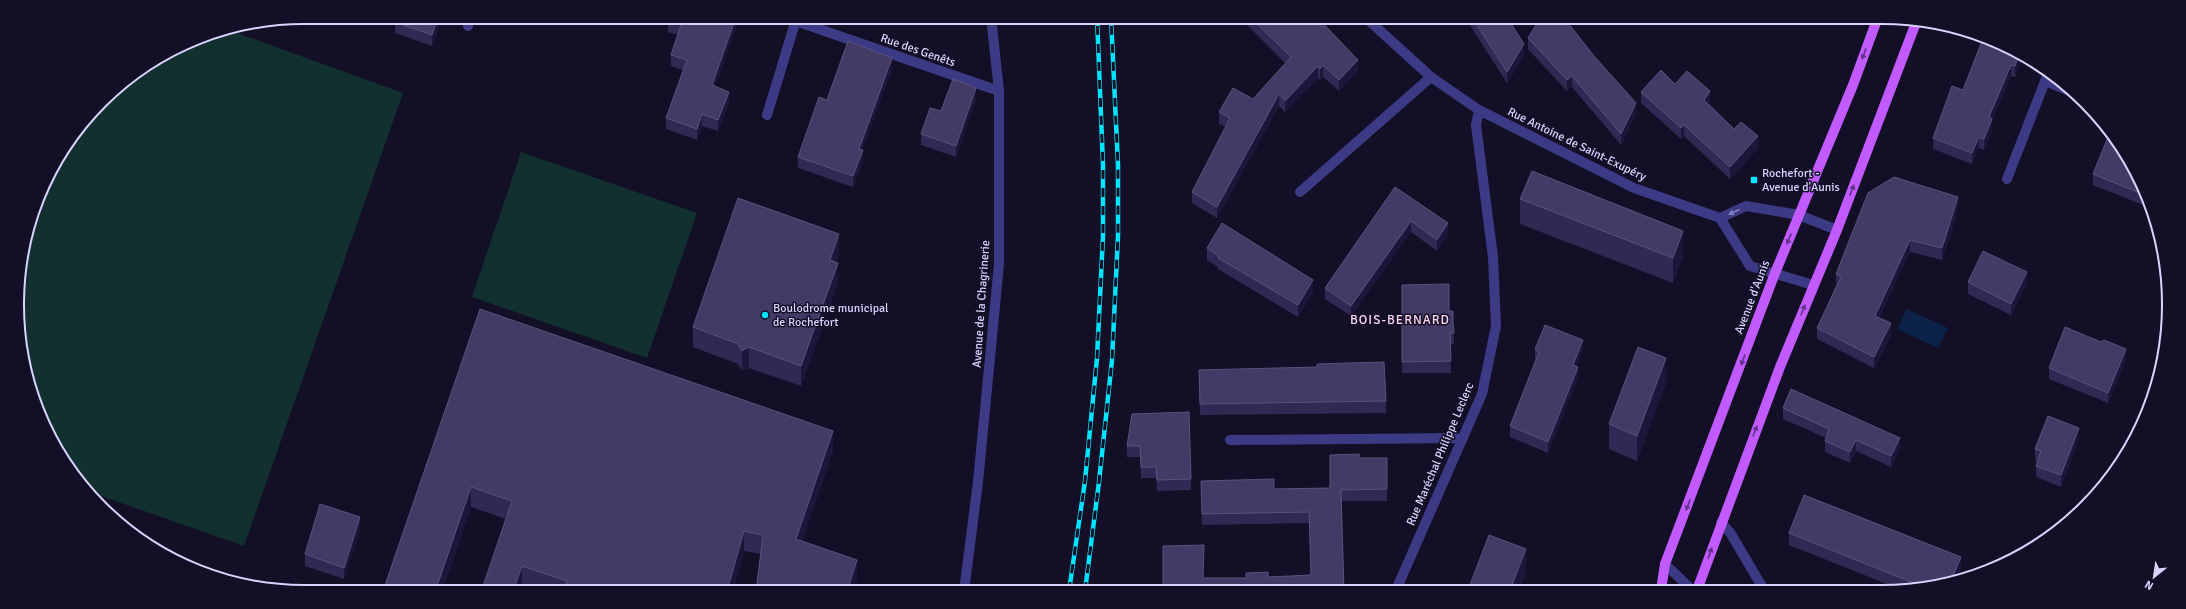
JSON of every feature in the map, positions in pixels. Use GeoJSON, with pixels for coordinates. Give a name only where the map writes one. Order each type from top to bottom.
{"type":"FeatureCollection","features":[{"type":"Feature","properties":{"kind":"main road","name":"Avenue d'Aunis"},"geometry":{"type":"LineString","coordinates":[[1662,585],[1665,564],[1775,273],[1853,85],[1875,24]]}},
{"type":"Feature","properties":{"kind":"main road"},"geometry":{"type":"LineString","coordinates":[[1699,585],[1721,522],[1837,230],[1915,26]]}},
{"type":"Feature","properties":{"kind":"street"},"geometry":{"type":"LineString","coordinates":[[767,115],[795,24]]}},
{"type":"Feature","properties":{"kind":"street","name":"Rue des Genêts"},"geometry":{"type":"LineString","coordinates":[[798,24],[999,91]]}},
{"type":"Feature","properties":{"kind":"street","name":"Avenue de la Chagrinerie"},"geometry":{"type":"LineString","coordinates":[[965,585],[978,482],[999,264],[999,91],[992,24]]}},
{"type":"Feature","properties":{"kind":"street","name":"Rue Antoine de Saint-Exupéry"},"geometry":{"type":"LineString","coordinates":[[1373,24],[1431,76],[1479,110],[1634,188],[1720,218]]}},
{"type":"Feature","properties":{"kind":"street"},"geometry":{"type":"LineString","coordinates":[[1300,192],[1431,76]]}},
{"type":"Feature","properties":{"kind":"street"},"geometry":{"type":"LineString","coordinates":[[2007,179],[2046,78]]}},
{"type":"Feature","properties":{"kind":"street","name":"Rue Maréchal Philippe Leclerc"},"geometry":{"type":"LineString","coordinates":[[1398,585],[1482,394],[1496,326],[1493,256],[1476,125],[1479,110]]}},
{"type":"Feature","properties":{"kind":"street"},"geometry":{"type":"LineString","coordinates":[[1814,285],[1750,266],[1720,218],[1746,206],[1799,215],[1837,230]]}},
{"type":"Feature","properties":{"kind":"street"},"geometry":{"type":"LineString","coordinates":[[1230,440],[1463,438]]}},
{"type":"Feature","properties":{"kind":"street"},"geometry":{"type":"LineString","coordinates":[[1721,522],[1731,534],[1761,585]]}},
{"type":"Feature","properties":{"kind":"street"},"geometry":{"type":"LineString","coordinates":[[1665,564],[1687,585]]}},
{"type":"Feature","properties":{"kind":"green space"},"geometry":{"type":"Polygon","coordinates":[[[236,33],[403,93],[244,546],[99,495],[71,460],[45,412],[29,359],[26,341],[24,304],[26,268],[34,232],[49,189],[62,164],[82,134],[106,106],[149,71],[197,45],[236,33]]]}},
{"type":"Feature","properties":{"kind":"green space"},"geometry":{"type":"Polygon","coordinates":[[[521,152],[697,213],[647,358],[472,297],[521,152]]]}},
{"type":"Feature","properties":{"kind":"water"},"geometry":{"type":"Polygon","coordinates":[[[1907,309],[1948,328],[1938,348],[1897,329],[1907,309]]]}},
{"type":"Feature","properties":{"kind":"building"},"geometry":{"type":"Polygon","coordinates":[[[401,24],[436,24],[432,35],[401,24]]]}},
{"type":"Feature","properties":{"kind":"building"},"geometry":{"type":"Polygon","coordinates":[[[678,24],[734,24],[712,85],[729,92],[718,120],[702,114],[697,129],[666,118],[687,60],[671,55],[681,25],[678,24]]]}},
{"type":"Feature","properties":{"kind":"building"},"geometry":{"type":"Polygon","coordinates":[[[1257,24],[1324,24],[1358,60],[1339,80],[1323,65],[1320,69],[1318,66],[1285,101],[1279,94],[1217,207],[1192,192],[1230,118],[1219,112],[1233,88],[1253,99],[1291,57],[1257,24]]]}},
{"type":"Feature","properties":{"kind":"building"},"geometry":{"type":"Polygon","coordinates":[[[1476,24],[1511,24],[1524,44],[1507,72],[1476,24]]]}},
{"type":"Feature","properties":{"kind":"building"},"geometry":{"type":"Polygon","coordinates":[[[1537,24],[1569,24],[1594,56],[1636,103],[1621,134],[1572,76],[1567,80],[1528,38],[1537,24]]]}},
{"type":"Feature","properties":{"kind":"building"},"geometry":{"type":"Polygon","coordinates":[[[848,41],[892,58],[859,149],[863,150],[853,176],[798,157],[819,97],[827,100],[848,41]]]}},
{"type":"Feature","properties":{"kind":"building"},"geometry":{"type":"Polygon","coordinates":[[[1982,42],[2017,59],[2015,66],[2011,65],[1989,117],[1992,119],[1984,139],[1979,137],[1972,153],[1933,138],[1952,86],[1963,90],[1982,42]]]}},
{"type":"Feature","properties":{"kind":"building"},"geometry":{"type":"Polygon","coordinates":[[[1661,70],[1675,84],[1687,71],[1710,91],[1704,100],[1734,129],[1741,122],[1758,136],[1730,167],[1684,125],[1681,128],[1641,92],[1661,70]]]}},
{"type":"Feature","properties":{"kind":"building"},"geometry":{"type":"Polygon","coordinates":[[[953,79],[976,88],[956,146],[921,134],[930,108],[941,111],[953,79]]]}},
{"type":"Feature","properties":{"kind":"building"},"geometry":{"type":"Polygon","coordinates":[[[2107,139],[2124,164],[2139,193],[2093,174],[2107,139]]]}},
{"type":"Feature","properties":{"kind":"building"},"geometry":{"type":"Polygon","coordinates":[[[1532,171],[1683,231],[1673,258],[1520,199],[1532,171]]]}},
{"type":"Feature","properties":{"kind":"building"},"geometry":{"type":"Polygon","coordinates":[[[1894,177],[1958,197],[1942,248],[1910,240],[1875,316],[1891,323],[1874,357],[1817,328],[1841,277],[1836,274],[1868,193],[1894,177]]]}},
{"type":"Feature","properties":{"kind":"building"},"geometry":{"type":"Polygon","coordinates":[[[1395,187],[1448,223],[1437,240],[1411,221],[1351,306],[1325,288],[1395,187]]]}},
{"type":"Feature","properties":{"kind":"building","name":"Boulodrome municipal de Rochefort"},"geometry":{"type":"Polygon","coordinates":[[[738,198],[839,234],[830,260],[838,263],[801,366],[749,347],[742,351],[738,344],[693,327],[738,198]]]}},
{"type":"Feature","properties":{"kind":"building"},"geometry":{"type":"Polygon","coordinates":[[[1222,223],[1313,280],[1298,305],[1218,258],[1219,256],[1207,248],[1222,223]]]}},
{"type":"Feature","properties":{"kind":"building"},"geometry":{"type":"Polygon","coordinates":[[[1983,251],[2027,272],[2011,304],[1968,282],[1983,251]]]}},
{"type":"Feature","properties":{"kind":"building"},"geometry":{"type":"Polygon","coordinates":[[[1449,284],[1449,311],[1453,311],[1454,333],[1450,333],[1451,361],[1402,362],[1402,285],[1449,284]]]}},
{"type":"Feature","properties":{"kind":"building"},"geometry":{"type":"Polygon","coordinates":[[[480,309],[833,431],[796,539],[857,560],[849,585],[757,585],[763,535],[744,531],[729,585],[566,585],[567,581],[522,566],[515,585],[483,585],[512,501],[471,487],[437,585],[385,585],[480,309]]]}},
{"type":"Feature","properties":{"kind":"building"},"geometry":{"type":"Polygon","coordinates":[[[1545,325],[1583,340],[1573,365],[1578,367],[1548,442],[1510,426],[1539,352],[1535,349],[1545,325]]]}},
{"type":"Feature","properties":{"kind":"building"},"geometry":{"type":"Polygon","coordinates":[[[2065,327],[2101,342],[2104,340],[2126,349],[2108,393],[2049,368],[2065,327]]]}},
{"type":"Feature","properties":{"kind":"building"},"geometry":{"type":"Polygon","coordinates":[[[1638,347],[1666,358],[1637,436],[1609,424],[1638,347]]]}},
{"type":"Feature","properties":{"kind":"building"},"geometry":{"type":"Polygon","coordinates":[[[1384,362],[1386,401],[1200,404],[1199,370],[1317,367],[1317,364],[1384,362]]]}},
{"type":"Feature","properties":{"kind":"building"},"geometry":{"type":"Polygon","coordinates":[[[1791,389],[1900,438],[1891,456],[1856,440],[1850,452],[1825,441],[1829,429],[1783,408],[1791,389]]]}},
{"type":"Feature","properties":{"kind":"building"},"geometry":{"type":"Polygon","coordinates":[[[1189,412],[1191,479],[1157,480],[1156,467],[1141,467],[1140,446],[1127,446],[1132,414],[1189,412]]]}},
{"type":"Feature","properties":{"kind":"building"},"geometry":{"type":"Polygon","coordinates":[[[2048,416],[2079,428],[2061,475],[2036,466],[2041,451],[2035,449],[2048,416]]]}},
{"type":"Feature","properties":{"kind":"building"},"geometry":{"type":"Polygon","coordinates":[[[1359,454],[1360,458],[1387,458],[1387,489],[1341,490],[1344,585],[1163,585],[1163,546],[1204,545],[1203,578],[1246,578],[1246,573],[1268,572],[1268,577],[1311,575],[1309,512],[1202,514],[1201,481],[1274,479],[1274,489],[1330,488],[1330,455],[1359,454]]]}},
{"type":"Feature","properties":{"kind":"building"},"geometry":{"type":"Polygon","coordinates":[[[1804,495],[1961,557],[1953,575],[1936,580],[1914,583],[1789,533],[1804,495]]]}},
{"type":"Feature","properties":{"kind":"building"},"geometry":{"type":"Polygon","coordinates":[[[320,504],[360,517],[344,568],[305,554],[320,504]]]}},
{"type":"Feature","properties":{"kind":"building"},"geometry":{"type":"Polygon","coordinates":[[[1489,535],[1526,549],[1512,585],[1470,585],[1489,535]]]}},
{"type":"Feature","properties":{"kind":"railway"},"geometry":{"type":"LineString","coordinates":[[1070,585],[1085,481],[1097,358],[1103,236],[1103,165],[1097,24]]}},
{"type":"Feature","properties":{"kind":"railway"},"geometry":{"type":"LineString","coordinates":[[1086,585],[1099,482],[1112,360],[1118,236],[1118,165],[1111,24]]}},
{"type":"Feature","properties":{"kind":"place","name":"Rochefort - Avenue d'Aunis"},"geometry":{"type":"Point","coordinates":[1754,180]}},
{"type":"Feature","properties":{"kind":"place","name":"Boulodrome municipal de Rochefort"},"geometry":{"type":"Point","coordinates":[765,315]}},
{"type":"Feature","properties":{"kind":"district","name":"BOIS-BERNARD"},"geometry":{"type":"Point","coordinates":[1400,319]}}]}
